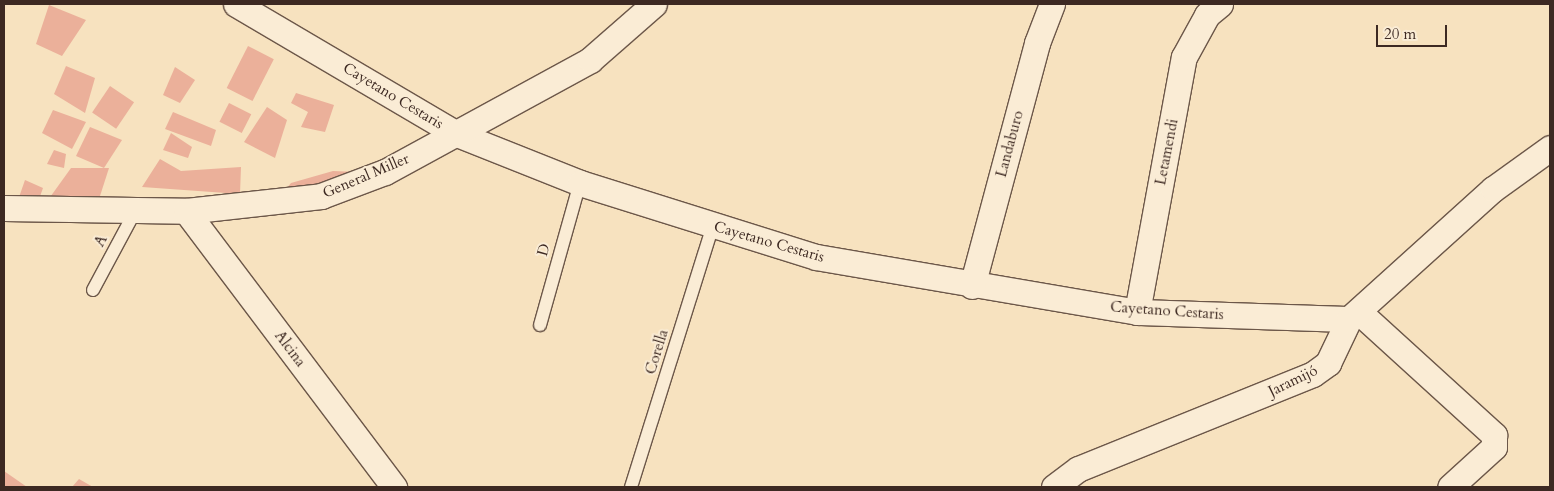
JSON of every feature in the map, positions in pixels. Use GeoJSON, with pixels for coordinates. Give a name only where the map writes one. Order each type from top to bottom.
{"type":"FeatureCollection","features":[{"type":"Feature","properties":{"kind":"street","name":"Cayetano Cestaris"},"geometry":{"type":"LineString","coordinates":[[236,4],[457,134],[580,184],[816,257],[972,286],[1137,312],[1354,315]]}},
{"type":"Feature","properties":{"kind":"street","name":"General Miller"},"geometry":{"type":"LineString","coordinates":[[4,208],[137,208],[186,211],[321,196],[385,172],[590,60],[654,4]]}},
{"type":"Feature","properties":{"kind":"street","name":"Landaburo"},"geometry":{"type":"LineString","coordinates":[[972,286],[1037,43],[1052,4]]}},
{"type":"Feature","properties":{"kind":"street","name":"Letamendi"},"geometry":{"type":"LineString","coordinates":[[1137,312],[1184,57],[1207,15],[1220,4]]}},
{"type":"Feature","properties":{"kind":"street","name":"Jaramijó"},"geometry":{"type":"LineString","coordinates":[[1054,487],[1081,478],[1314,374],[1328,363],[1354,315],[1494,190],[1550,148]]}},
{"type":"Feature","properties":{"kind":"street","name":"Alcina"},"geometry":{"type":"LineString","coordinates":[[186,211],[394,487]]}},
{"type":"Feature","properties":{"kind":"street"},"geometry":{"type":"LineString","coordinates":[[1354,315],[1494,435],[1494,447],[1450,487]]}},
{"type":"Feature","properties":{"kind":"lane","name":"D"},"geometry":{"type":"LineString","coordinates":[[540,325],[580,184]]}},
{"type":"Feature","properties":{"kind":"lane","name":"A"},"geometry":{"type":"LineString","coordinates":[[93,290],[137,208]]}},
{"type":"Feature","properties":{"kind":"lane","name":"Corella"},"geometry":{"type":"LineString","coordinates":[[631,487],[713,226]]}},
{"type":"Feature","properties":{"kind":"building"},"geometry":{"type":"Polygon","coordinates":[[[49,5],[86,20],[62,56],[36,44],[49,5]]]}},
{"type":"Feature","properties":{"kind":"building"},"geometry":{"type":"Polygon","coordinates":[[[248,46],[274,59],[253,101],[227,88],[248,46]]]}},
{"type":"Feature","properties":{"kind":"building"},"geometry":{"type":"Polygon","coordinates":[[[66,66],[95,78],[85,113],[54,94],[66,66]]]}},
{"type":"Feature","properties":{"kind":"building"},"geometry":{"type":"Polygon","coordinates":[[[175,67],[195,80],[180,103],[163,95],[175,67]]]}},
{"type":"Feature","properties":{"kind":"building"},"geometry":{"type":"Polygon","coordinates":[[[110,86],[134,102],[116,129],[92,113],[110,86]]]}},
{"type":"Feature","properties":{"kind":"building"},"geometry":{"type":"Polygon","coordinates":[[[296,93],[334,105],[325,132],[301,127],[308,112],[291,103],[296,93]]]}},
{"type":"Feature","properties":{"kind":"building"},"geometry":{"type":"Polygon","coordinates":[[[229,103],[251,114],[242,133],[219,122],[229,103]]]}},
{"type":"Feature","properties":{"kind":"building"},"geometry":{"type":"Polygon","coordinates":[[[267,107],[287,120],[275,158],[244,142],[267,107]]]}},
{"type":"Feature","properties":{"kind":"building"},"geometry":{"type":"Polygon","coordinates":[[[53,110],[86,122],[72,149],[42,133],[53,110]]]}},
{"type":"Feature","properties":{"kind":"building"},"geometry":{"type":"Polygon","coordinates":[[[173,112],[216,130],[211,146],[165,129],[173,112]]]}},
{"type":"Feature","properties":{"kind":"building"},"geometry":{"type":"Polygon","coordinates":[[[90,127],[122,140],[104,168],[76,156],[90,127]]]}},
{"type":"Feature","properties":{"kind":"building"},"geometry":{"type":"Polygon","coordinates":[[[171,133],[192,147],[188,158],[163,150],[171,133]]]}},
{"type":"Feature","properties":{"kind":"building"},"geometry":{"type":"Polygon","coordinates":[[[54,150],[66,154],[64,168],[47,164],[54,150]]]}},
{"type":"Feature","properties":{"kind":"building"},"geometry":{"type":"Polygon","coordinates":[[[160,159],[181,171],[241,167],[240,194],[142,187],[160,159]]]}},
{"type":"Feature","properties":{"kind":"building"},"geometry":{"type":"Polygon","coordinates":[[[71,168],[109,168],[100,196],[48,200],[71,168]]]}},
{"type":"Feature","properties":{"kind":"building"},"geometry":{"type":"Polygon","coordinates":[[[333,171],[358,172],[350,185],[282,194],[291,183],[333,171]]]}},
{"type":"Feature","properties":{"kind":"building"},"geometry":{"type":"Polygon","coordinates":[[[25,180],[43,188],[38,202],[17,203],[25,180]]]}},
{"type":"Feature","properties":{"kind":"building"},"geometry":{"type":"Polygon","coordinates":[[[4,471],[27,487],[4,487],[4,471]]]}},
{"type":"Feature","properties":{"kind":"building"},"geometry":{"type":"Polygon","coordinates":[[[79,479],[93,487],[72,487],[79,479]]]}}]}
